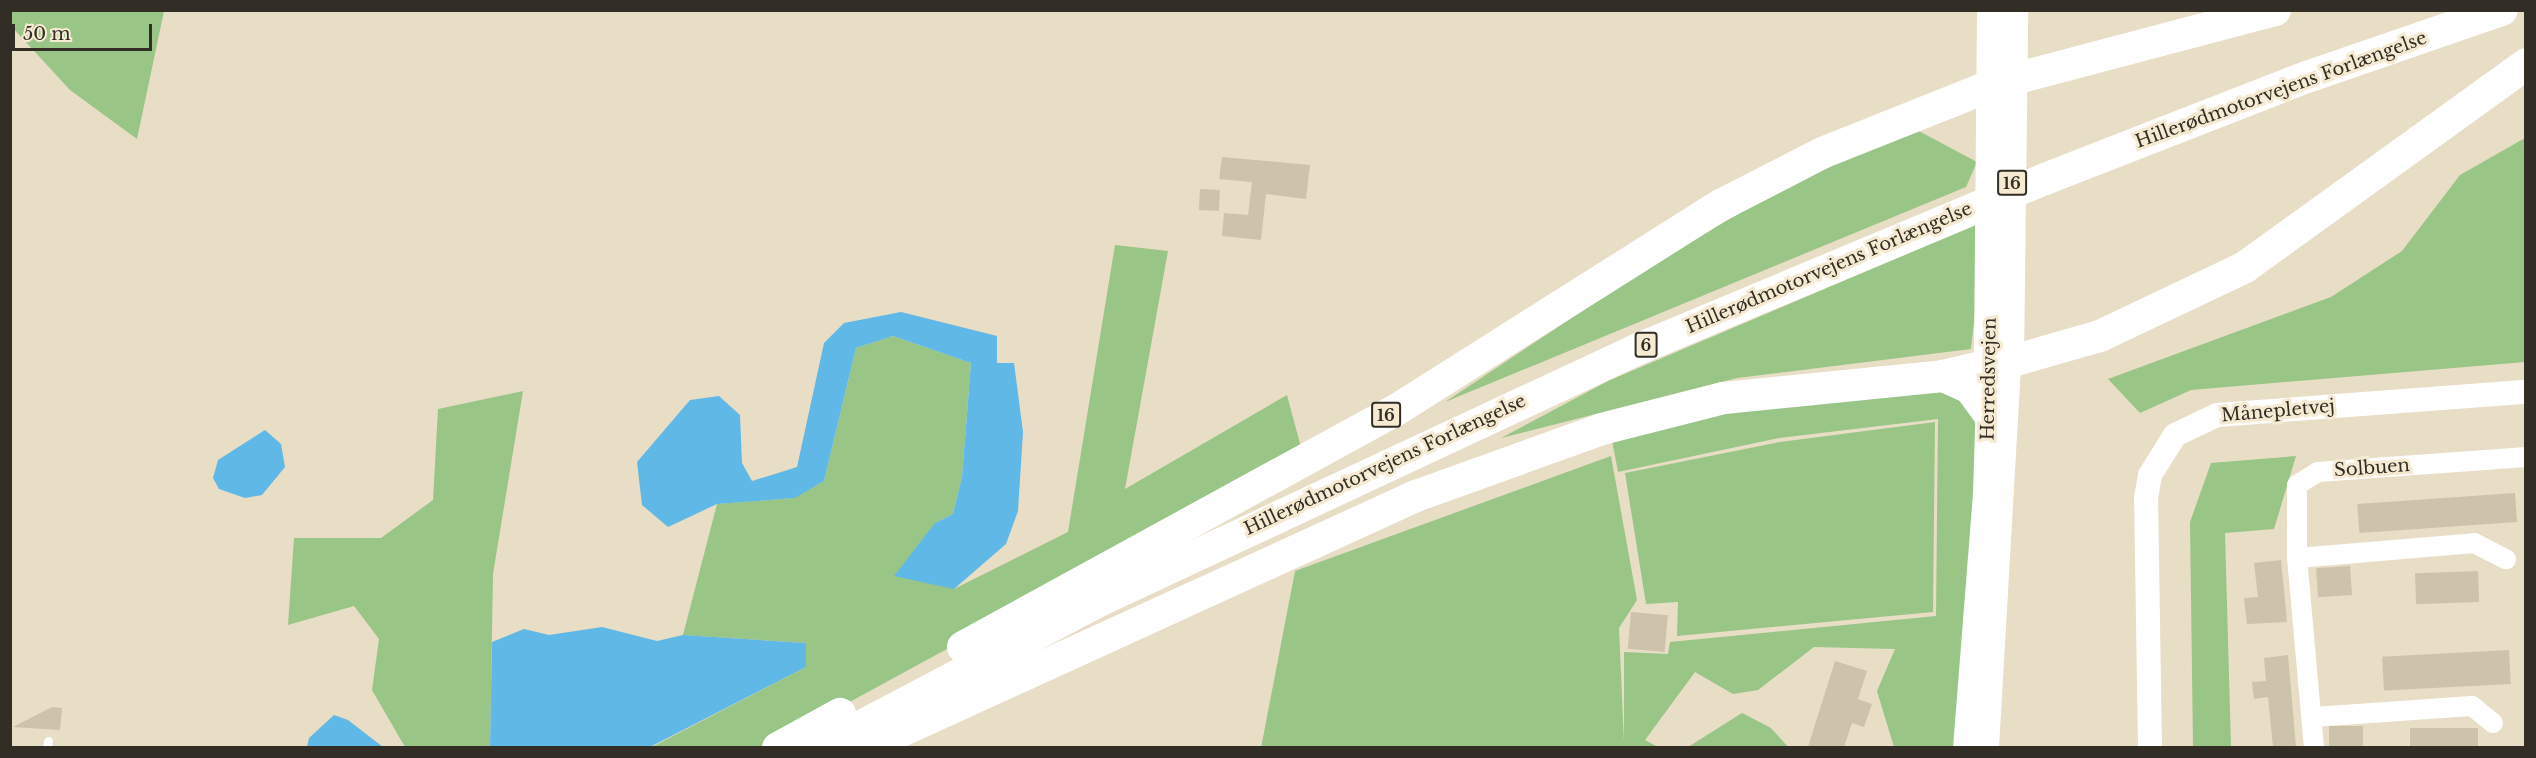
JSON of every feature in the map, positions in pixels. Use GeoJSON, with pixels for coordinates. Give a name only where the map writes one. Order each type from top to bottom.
{"type":"FeatureCollection","features":[{"type":"Feature","properties":{"kind":"highway"},"geometry":{"type":"LineString","coordinates":[[2003,82],[2275,10]]}},
{"type":"Feature","properties":{"kind":"highway","name":"Hillerødmotorvejens Forlængelse"},"geometry":{"type":"LineString","coordinates":[[820,747],[1103,599],[1636,350],[2044,179],[2307,77],[2502,10]]}},
{"type":"Feature","properties":{"kind":"highway"},"geometry":{"type":"LineString","coordinates":[[864,747],[1416,496],[1602,429],[1724,398],[1943,376],[1999,364],[2100,336],[2245,267],[2526,64]]}},
{"type":"Feature","properties":{"kind":"highway","name":"16"},"geometry":{"type":"LineString","coordinates":[[778,747],[1393,412],[1721,205],[1822,153],[2003,82]]}},
{"type":"Feature","properties":{"kind":"highway"},"geometry":{"type":"LineString","coordinates":[[1943,376],[1970,388],[1989,414]]}},
{"type":"Feature","properties":{"kind":"main road","name":"Herredsvejen"},"geometry":{"type":"LineString","coordinates":[[1992,10],[2003,82]]}},
{"type":"Feature","properties":{"kind":"main road","name":"Herredsvejen"},"geometry":{"type":"LineString","coordinates":[[1999,364],[2003,82],[2013,10]]}},
{"type":"Feature","properties":{"kind":"street","name":"Herredsvejen"},"geometry":{"type":"LineString","coordinates":[[1965,747],[1989,414],[1999,364]]}},
{"type":"Feature","properties":{"kind":"street","name":"Herredsvejen"},"geometry":{"type":"LineString","coordinates":[[1987,747],[1999,364]]}},
{"type":"Feature","properties":{"kind":"street","name":"Månepletvej"},"geometry":{"type":"LineString","coordinates":[[2150,747],[2146,498],[2150,474],[2175,435],[2217,415],[2526,392]]}},
{"type":"Feature","properties":{"kind":"street","name":"Solbuen"},"geometry":{"type":"LineString","coordinates":[[2314,747],[2314,717],[2297,558],[2293,496],[2305,477],[2526,457]]}},
{"type":"Feature","properties":{"kind":"street"},"geometry":{"type":"LineString","coordinates":[[2297,558],[2474,543],[2506,559]]}},
{"type":"Feature","properties":{"kind":"street"},"geometry":{"type":"LineString","coordinates":[[2314,717],[2472,706],[2493,723]]}},
{"type":"Feature","properties":{"kind":"green space"},"geometry":{"type":"Polygon","coordinates":[[[10,11],[164,11],[137,139],[70,90],[11,26],[10,11]]]}},
{"type":"Feature","properties":{"kind":"green space"},"geometry":{"type":"Polygon","coordinates":[[[1915,129],[1977,162],[1966,187],[1445,402],[1659,260],[1799,179],[1915,129]]]}},
{"type":"Feature","properties":{"kind":"green space"},"geometry":{"type":"Polygon","coordinates":[[[2525,138],[2525,362],[2191,390],[2140,413],[2108,379],[2331,297],[2402,251],[2460,175],[2525,138]]]}},
{"type":"Feature","properties":{"kind":"green space"},"geometry":{"type":"Polygon","coordinates":[[[1975,225],[1978,283],[1971,349],[1737,378],[1501,438],[1608,381],[1975,225]]]}},
{"type":"Feature","properties":{"kind":"green space"},"geometry":{"type":"Polygon","coordinates":[[[1115,245],[1168,251],[1125,489],[1287,395],[1303,455],[767,747],[650,748],[806,667],[806,643],[683,635],[717,504],[794,498],[824,481],[856,348],[893,336],[971,363],[962,477],[953,514],[935,523],[954,589],[1068,532],[1115,245]]]}},
{"type":"Feature","properties":{"kind":"green space"},"geometry":{"type":"Polygon","coordinates":[[[523,391],[493,574],[490,747],[405,747],[372,690],[379,639],[354,606],[288,625],[294,538],[381,538],[433,500],[438,409],[523,391]]]}},
{"type":"Feature","properties":{"kind":"green space"},"geometry":{"type":"Polygon","coordinates":[[[1939,391],[1960,396],[1977,415],[1981,463],[1957,747],[1894,747],[1877,691],[1895,649],[1814,647],[1758,690],[1733,694],[1695,672],[1645,740],[1658,747],[1261,748],[1295,571],[1611,456],[1637,600],[1619,628],[1624,742],[1624,652],[1668,654],[1670,642],[1936,616],[1938,419],[1779,438],[1618,472],[1611,435],[1750,405],[1939,391]]]}},
{"type":"Feature","properties":{"kind":"green space"},"geometry":{"type":"Polygon","coordinates":[[[1935,422],[1933,612],[1677,636],[1678,602],[1646,604],[1625,473],[1780,442],[1935,422]]]}},
{"type":"Feature","properties":{"kind":"green space"},"geometry":{"type":"Polygon","coordinates":[[[2296,456],[2274,529],[2225,533],[2231,747],[2193,747],[2190,522],[2211,463],[2296,456]]]}},
{"type":"Feature","properties":{"kind":"green space"},"geometry":{"type":"Polygon","coordinates":[[[1742,713],[1771,728],[1788,747],[1688,747],[1742,713]]]}},
{"type":"Feature","properties":{"kind":"water"},"geometry":{"type":"Polygon","coordinates":[[[901,312],[997,336],[997,363],[1014,363],[1023,432],[1018,511],[1006,544],[954,589],[894,576],[935,523],[953,514],[962,477],[971,363],[893,336],[856,348],[824,481],[795,498],[717,504],[668,527],[642,505],[637,462],[690,400],[719,396],[740,415],[742,463],[752,481],[797,467],[824,343],[844,323],[901,312]]]}},
{"type":"Feature","properties":{"kind":"water"},"geometry":{"type":"Polygon","coordinates":[[[265,430],[281,444],[285,467],[262,495],[245,498],[219,489],[213,478],[218,460],[265,430]]]}},
{"type":"Feature","properties":{"kind":"water"},"geometry":{"type":"Polygon","coordinates":[[[602,627],[657,641],[683,635],[806,643],[806,667],[650,747],[490,747],[492,642],[524,629],[549,635],[602,627]]]}},
{"type":"Feature","properties":{"kind":"water"},"geometry":{"type":"Polygon","coordinates":[[[334,715],[348,720],[383,747],[307,747],[309,738],[334,715]]]}},
{"type":"Feature","properties":{"kind":"building"},"geometry":{"type":"Polygon","coordinates":[[[1222,157],[1310,165],[1306,199],[1266,194],[1261,240],[1222,236],[1224,213],[1248,215],[1252,182],[1219,179],[1222,157]]]}},
{"type":"Feature","properties":{"kind":"building"},"geometry":{"type":"Polygon","coordinates":[[[1200,189],[1220,190],[1219,211],[1199,210],[1200,189]]]}},
{"type":"Feature","properties":{"kind":"building"},"geometry":{"type":"Polygon","coordinates":[[[2515,493],[2517,522],[2359,533],[2357,504],[2515,493]]]}},
{"type":"Feature","properties":{"kind":"building"},"geometry":{"type":"Polygon","coordinates":[[[2281,560],[2287,622],[2247,624],[2244,598],[2258,597],[2254,563],[2281,560]]]}},
{"type":"Feature","properties":{"kind":"building"},"geometry":{"type":"Polygon","coordinates":[[[2350,566],[2352,595],[2318,597],[2316,568],[2350,566]]]}},
{"type":"Feature","properties":{"kind":"building"},"geometry":{"type":"Polygon","coordinates":[[[2478,571],[2479,602],[2416,604],[2415,573],[2478,571]]]}},
{"type":"Feature","properties":{"kind":"building"},"geometry":{"type":"Polygon","coordinates":[[[1631,612],[1668,615],[1665,652],[1628,649],[1631,612]]]}},
{"type":"Feature","properties":{"kind":"building"},"geometry":{"type":"Polygon","coordinates":[[[2509,650],[2511,684],[2384,691],[2382,657],[2509,650]]]}},
{"type":"Feature","properties":{"kind":"building"},"geometry":{"type":"Polygon","coordinates":[[[2288,655],[2296,747],[2273,747],[2268,697],[2254,699],[2252,682],[2266,681],[2264,658],[2288,655]]]}},
{"type":"Feature","properties":{"kind":"building"},"geometry":{"type":"Polygon","coordinates":[[[1835,661],[1867,671],[1858,699],[1872,704],[1864,727],[1852,723],[1844,747],[1808,747],[1835,661]]]}},
{"type":"Feature","properties":{"kind":"building"},"geometry":{"type":"Polygon","coordinates":[[[52,707],[62,708],[60,730],[13,727],[52,707]]]}},
{"type":"Feature","properties":{"kind":"building"},"geometry":{"type":"Polygon","coordinates":[[[2329,726],[2363,726],[2363,747],[2329,747],[2329,726]]]}},
{"type":"Feature","properties":{"kind":"building"},"geometry":{"type":"Polygon","coordinates":[[[2410,728],[2478,728],[2478,747],[2410,747],[2410,728]]]}}]}
